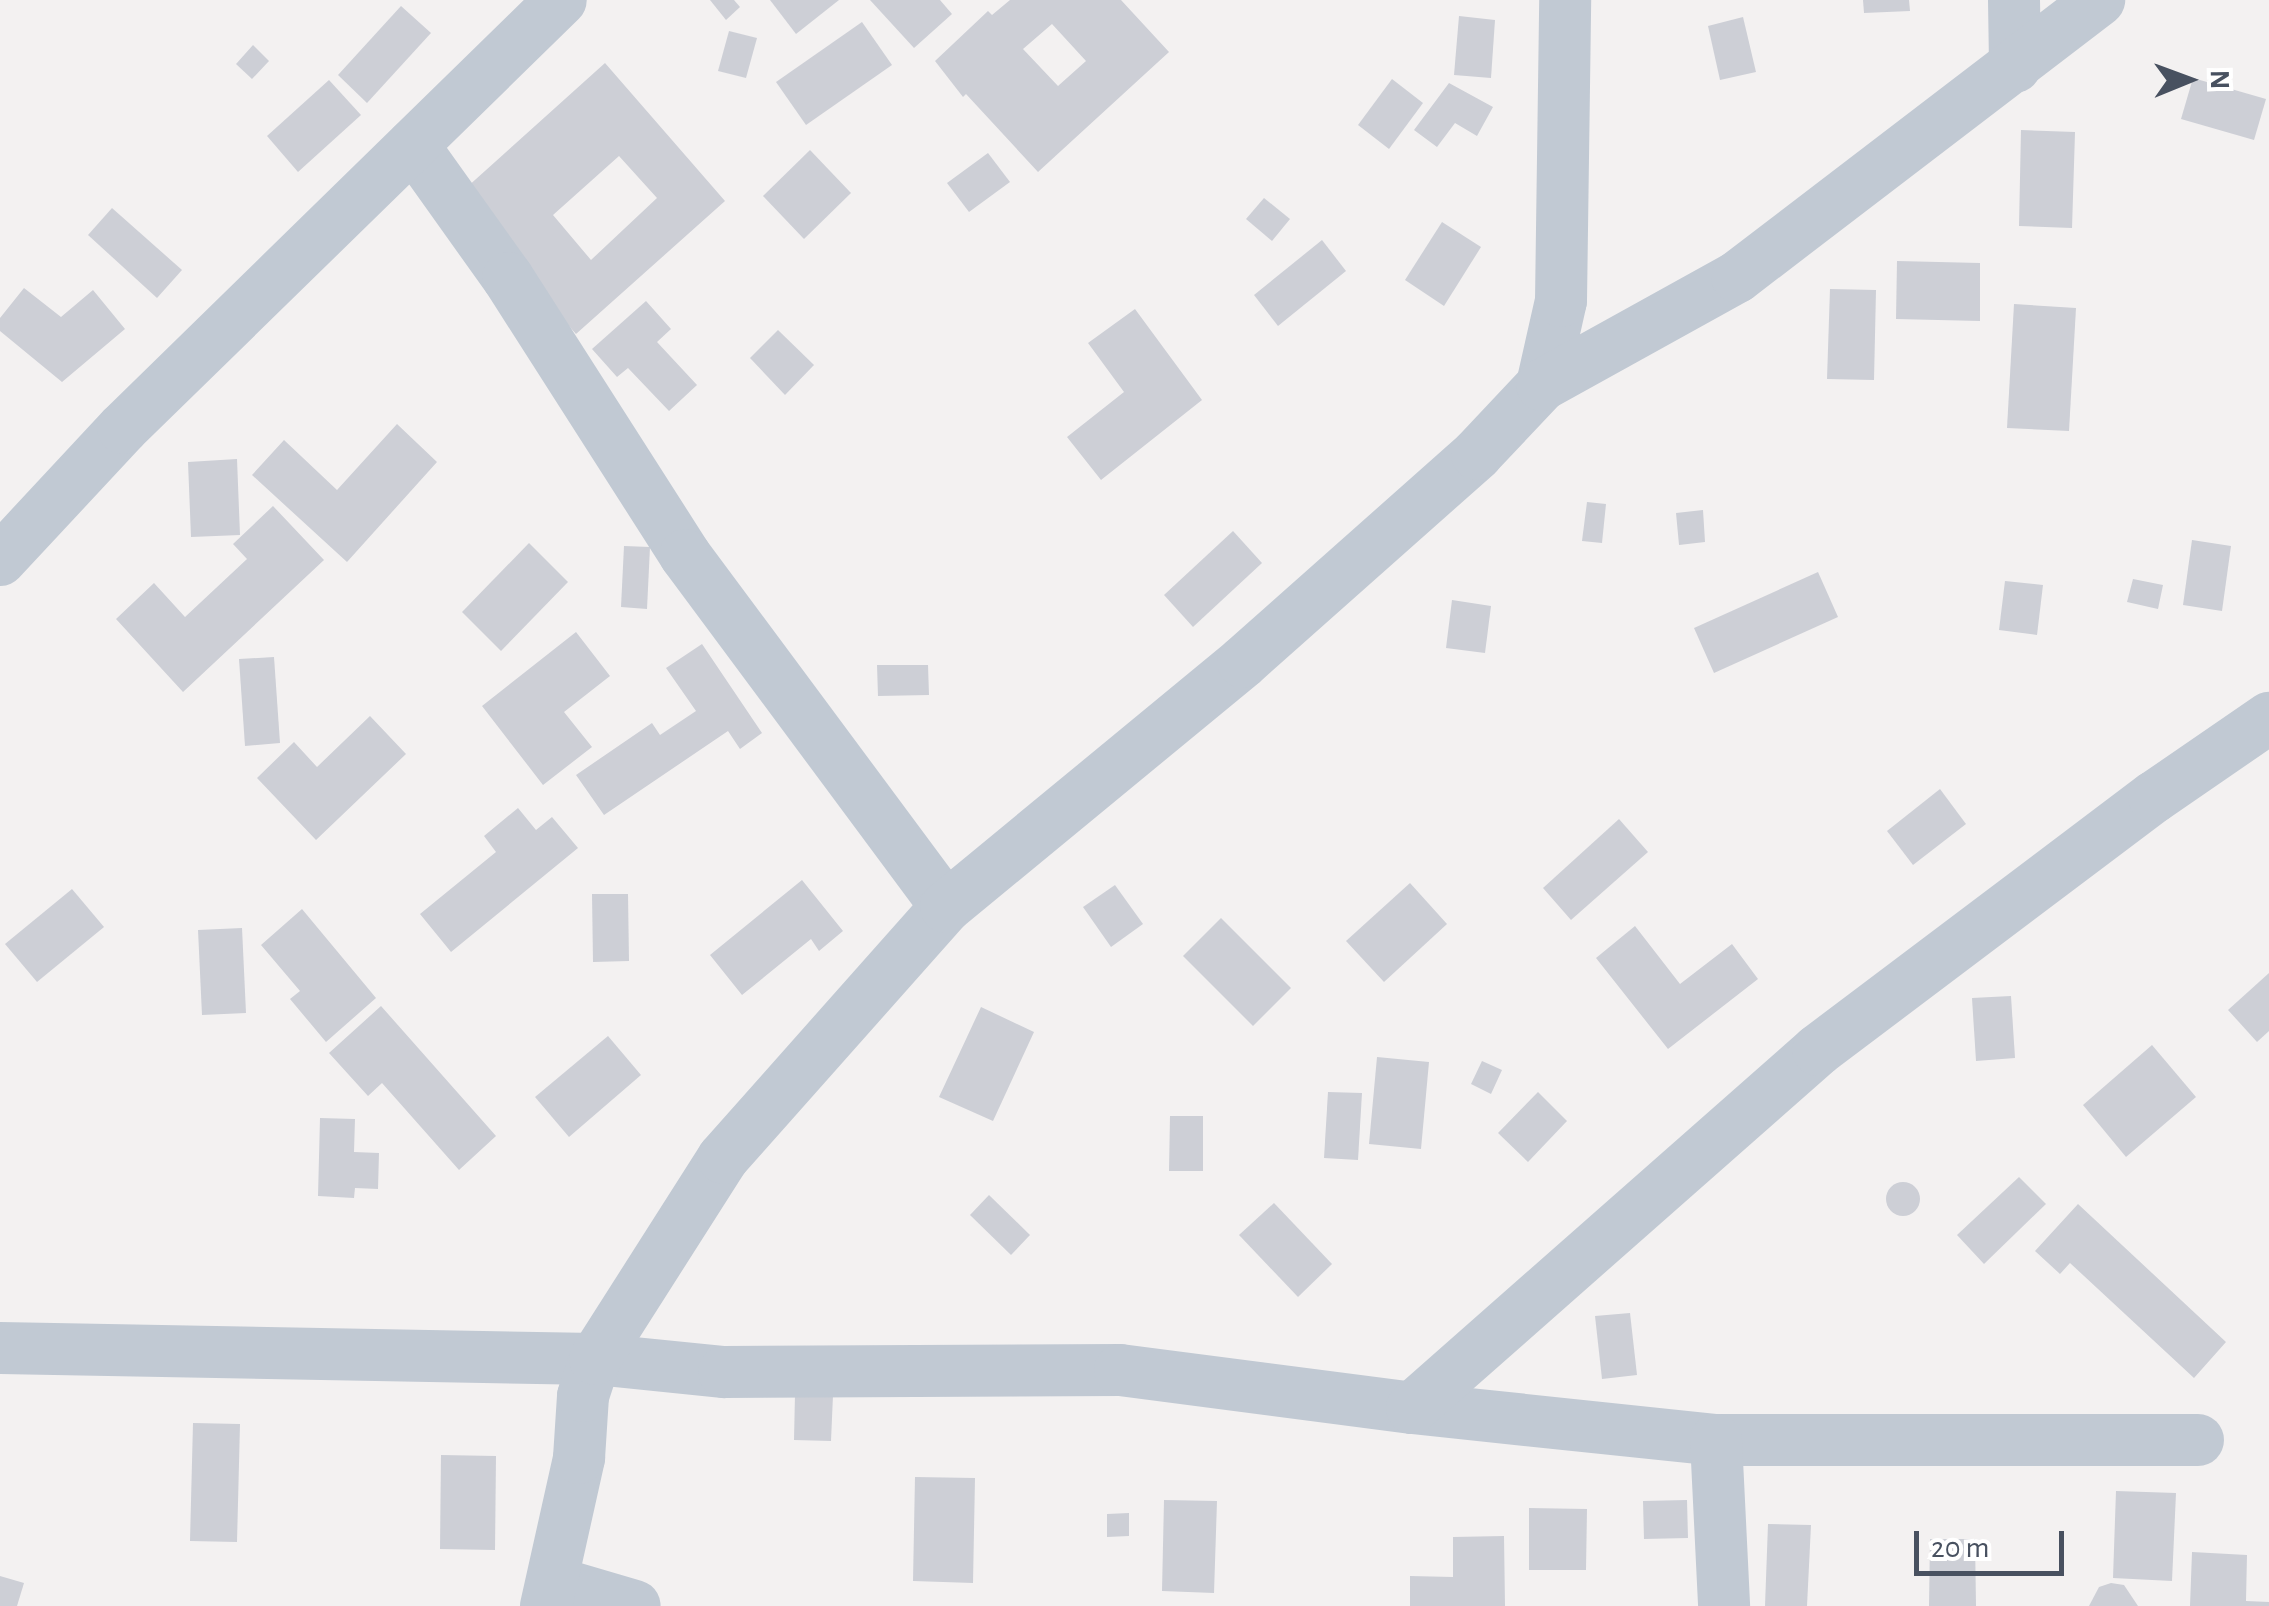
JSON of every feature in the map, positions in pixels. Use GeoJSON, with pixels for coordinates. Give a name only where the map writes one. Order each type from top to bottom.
{"type":"FeatureCollection","features":[{"type":"Feature","properties":{"kind":"street"},"geometry":{"type":"LineString","coordinates":[[0,560],[123,428],[562,0]]}},
{"type":"Feature","properties":{"kind":"street"},"geometry":{"type":"LineString","coordinates":[[1542,386],[1562,301],[1565,0]]}},
{"type":"Feature","properties":{"kind":"street"},"geometry":{"type":"LineString","coordinates":[[2014,0],[2015,67]]}},
{"type":"Feature","properties":{"kind":"street"},"geometry":{"type":"LineString","coordinates":[[635,1606],[550,1594],[579,1458],[583,1396],[595,1359],[723,1158],[946,907],[1243,662],[1477,454],[1542,386],[1737,277],[2099,0]]}},
{"type":"Feature","properties":{"kind":"street"},"geometry":{"type":"LineString","coordinates":[[413,145],[508,278],[685,555],[946,907]]}},
{"type":"Feature","properties":{"kind":"street"},"geometry":{"type":"LineString","coordinates":[[1412,1408],[1818,1050],[2154,797],[2269,718]]}},
{"type":"Feature","properties":{"kind":"street"},"geometry":{"type":"LineString","coordinates":[[0,1348],[595,1359],[724,1372],[1120,1370],[1412,1408],[1716,1440],[2198,1440]]}},
{"type":"Feature","properties":{"kind":"street"},"geometry":{"type":"LineString","coordinates":[[1716,1440],[1724,1606]]}},
{"type":"Feature","properties":{"kind":"building"},"geometry":{"type":"Polygon","coordinates":[[[710,0],[734,0],[740,7],[726,20],[710,0]]]}},
{"type":"Feature","properties":{"kind":"building"},"geometry":{"type":"Polygon","coordinates":[[[770,0],[839,0],[796,34],[770,0]]]}},
{"type":"Feature","properties":{"kind":"building"},"geometry":{"type":"Polygon","coordinates":[[[870,0],[940,0],[952,14],[914,48],[870,0]]]}},
{"type":"Feature","properties":{"kind":"building"},"geometry":{"type":"Polygon","coordinates":[[[1010,0],[1121,0],[1169,52],[1038,172],[966,94],[963,97],[935,61],[988,11],[992,15],[1010,0]],[[1052,24],[1023,49],[1058,86],[1086,61],[1052,24]]]}},
{"type":"Feature","properties":{"kind":"building"},"geometry":{"type":"Polygon","coordinates":[[[1863,0],[1909,0],[1910,11],[1864,13],[1863,0]]]}},
{"type":"Feature","properties":{"kind":"building"},"geometry":{"type":"Polygon","coordinates":[[[401,6],[431,33],[367,103],[338,75],[401,6]]]}},
{"type":"Feature","properties":{"kind":"building"},"geometry":{"type":"Polygon","coordinates":[[[1459,16],[1495,20],[1491,78],[1454,75],[1459,16]]]}},
{"type":"Feature","properties":{"kind":"building"},"geometry":{"type":"Polygon","coordinates":[[[1743,17],[1756,72],[1720,80],[1708,26],[1743,17]]]}},
{"type":"Feature","properties":{"kind":"building"},"geometry":{"type":"Polygon","coordinates":[[[862,22],[892,65],[806,125],[776,82],[862,22]]]}},
{"type":"Feature","properties":{"kind":"building"},"geometry":{"type":"Polygon","coordinates":[[[729,31],[757,38],[746,78],[718,71],[729,31]]]}},
{"type":"Feature","properties":{"kind":"building"},"geometry":{"type":"Polygon","coordinates":[[[253,45],[269,61],[252,79],[236,64],[253,45]]]}},
{"type":"Feature","properties":{"kind":"building"},"geometry":{"type":"Polygon","coordinates":[[[605,63],[725,201],[576,334],[456,197],[605,63]],[[619,156],[553,215],[591,260],[657,198],[619,156]]]}},
{"type":"Feature","properties":{"kind":"building"},"geometry":{"type":"Polygon","coordinates":[[[2193,78],[2266,99],[2254,140],[2181,119],[2193,78]]]}},
{"type":"Feature","properties":{"kind":"building"},"geometry":{"type":"Polygon","coordinates":[[[1392,79],[1423,103],[1389,149],[1358,125],[1392,79]]]}},
{"type":"Feature","properties":{"kind":"building"},"geometry":{"type":"Polygon","coordinates":[[[329,80],[361,115],[298,172],[267,136],[329,80]]]}},
{"type":"Feature","properties":{"kind":"building"},"geometry":{"type":"Polygon","coordinates":[[[1449,83],[1493,107],[1477,136],[1455,123],[1437,147],[1414,130],[1449,83]]]}},
{"type":"Feature","properties":{"kind":"building"},"geometry":{"type":"Polygon","coordinates":[[[2021,130],[2075,132],[2072,228],[2019,226],[2021,130]]]}},
{"type":"Feature","properties":{"kind":"building"},"geometry":{"type":"Polygon","coordinates":[[[810,150],[851,193],[804,239],[763,196],[810,150]]]}},
{"type":"Feature","properties":{"kind":"building"},"geometry":{"type":"Polygon","coordinates":[[[988,153],[1010,182],[969,212],[947,183],[988,153]]]}},
{"type":"Feature","properties":{"kind":"building"},"geometry":{"type":"Polygon","coordinates":[[[1264,198],[1290,219],[1272,241],[1246,219],[1264,198]]]}},
{"type":"Feature","properties":{"kind":"building"},"geometry":{"type":"Polygon","coordinates":[[[112,208],[182,270],[157,298],[88,235],[112,208]]]}},
{"type":"Feature","properties":{"kind":"building"},"geometry":{"type":"Polygon","coordinates":[[[1442,222],[1481,247],[1444,306],[1405,280],[1442,222]]]}},
{"type":"Feature","properties":{"kind":"building"},"geometry":{"type":"Polygon","coordinates":[[[1322,240],[1346,271],[1278,326],[1254,295],[1322,240]]]}},
{"type":"Feature","properties":{"kind":"building"},"geometry":{"type":"Polygon","coordinates":[[[1897,261],[1980,263],[1980,321],[1896,319],[1897,261]]]}},
{"type":"Feature","properties":{"kind":"building"},"geometry":{"type":"Polygon","coordinates":[[[24,288],[61,317],[93,290],[125,329],[62,382],[0,331],[0,318],[24,288]]]}},
{"type":"Feature","properties":{"kind":"building"},"geometry":{"type":"Polygon","coordinates":[[[1830,289],[1876,290],[1874,380],[1827,379],[1830,289]]]}},
{"type":"Feature","properties":{"kind":"building"},"geometry":{"type":"Polygon","coordinates":[[[646,301],[671,329],[657,342],[697,385],[669,411],[628,368],[617,377],[592,349],[646,301]]]}},
{"type":"Feature","properties":{"kind":"building"},"geometry":{"type":"Polygon","coordinates":[[[2014,304],[2076,308],[2069,431],[2007,428],[2014,304]]]}},
{"type":"Feature","properties":{"kind":"building"},"geometry":{"type":"Polygon","coordinates":[[[1135,309],[1202,400],[1101,480],[1067,437],[1124,392],[1088,343],[1135,309]]]}},
{"type":"Feature","properties":{"kind":"building"},"geometry":{"type":"Polygon","coordinates":[[[778,330],[814,365],[785,395],[750,358],[778,330]]]}},
{"type":"Feature","properties":{"kind":"building"},"geometry":{"type":"Polygon","coordinates":[[[397,424],[437,462],[347,562],[252,475],[284,440],[337,490],[397,424]]]}},
{"type":"Feature","properties":{"kind":"building"},"geometry":{"type":"Polygon","coordinates":[[[237,459],[240,535],[191,537],[188,462],[237,459]]]}},
{"type":"Feature","properties":{"kind":"building"},"geometry":{"type":"Polygon","coordinates":[[[1587,502],[1606,504],[1602,543],[1582,541],[1587,502]]]}},
{"type":"Feature","properties":{"kind":"building"},"geometry":{"type":"Polygon","coordinates":[[[273,506],[324,560],[183,692],[116,619],[154,583],[185,617],[247,559],[233,544],[273,506]]]}},
{"type":"Feature","properties":{"kind":"building"},"geometry":{"type":"Polygon","coordinates":[[[1703,510],[1705,542],[1679,545],[1676,513],[1703,510]]]}},
{"type":"Feature","properties":{"kind":"building"},"geometry":{"type":"Polygon","coordinates":[[[1233,531],[1262,563],[1193,627],[1164,595],[1233,531]]]}},
{"type":"Feature","properties":{"kind":"building"},"geometry":{"type":"Polygon","coordinates":[[[2192,540],[2231,546],[2222,611],[2183,605],[2192,540]]]}},
{"type":"Feature","properties":{"kind":"building"},"geometry":{"type":"Polygon","coordinates":[[[529,543],[568,582],[501,651],[462,612],[529,543]]]}},
{"type":"Feature","properties":{"kind":"building"},"geometry":{"type":"Polygon","coordinates":[[[624,546],[650,547],[647,609],[621,607],[624,546]]]}},
{"type":"Feature","properties":{"kind":"building"},"geometry":{"type":"Polygon","coordinates":[[[1818,572],[1838,617],[1714,673],[1694,628],[1818,572]]]}},
{"type":"Feature","properties":{"kind":"building"},"geometry":{"type":"Polygon","coordinates":[[[2133,579],[2163,585],[2158,609],[2127,602],[2133,579]]]}},
{"type":"Feature","properties":{"kind":"building"},"geometry":{"type":"Polygon","coordinates":[[[2005,581],[2043,585],[2037,635],[1999,630],[2005,581]]]}},
{"type":"Feature","properties":{"kind":"building"},"geometry":{"type":"Polygon","coordinates":[[[1452,600],[1491,606],[1485,653],[1446,648],[1452,600]]]}},
{"type":"Feature","properties":{"kind":"building"},"geometry":{"type":"Polygon","coordinates":[[[576,632],[610,676],[564,712],[592,747],[543,785],[482,706],[576,632]]]}},
{"type":"Feature","properties":{"kind":"building"},"geometry":{"type":"Polygon","coordinates":[[[702,644],[762,733],[740,749],[728,731],[604,815],[576,775],[652,723],[660,735],[696,711],[666,668],[702,644]]]}},
{"type":"Feature","properties":{"kind":"building"},"geometry":{"type":"Polygon","coordinates":[[[274,657],[280,743],[245,746],[239,659],[274,657]]]}},
{"type":"Feature","properties":{"kind":"building"},"geometry":{"type":"Polygon","coordinates":[[[877,665],[928,665],[929,695],[878,696],[877,665]]]}},
{"type":"Feature","properties":{"kind":"building"},"geometry":{"type":"Polygon","coordinates":[[[370,716],[406,754],[316,840],[257,778],[294,742],[317,767],[370,716]]]}},
{"type":"Feature","properties":{"kind":"building"},"geometry":{"type":"Polygon","coordinates":[[[1940,789],[1966,824],[1913,865],[1887,831],[1940,789]]]}},
{"type":"Feature","properties":{"kind":"building"},"geometry":{"type":"Polygon","coordinates":[[[518,808],[536,830],[552,817],[578,848],[451,952],[420,914],[496,852],[484,836],[518,808]]]}},
{"type":"Feature","properties":{"kind":"building"},"geometry":{"type":"Polygon","coordinates":[[[1619,819],[1648,852],[1571,920],[1543,888],[1619,819]]]}},
{"type":"Feature","properties":{"kind":"building"},"geometry":{"type":"Polygon","coordinates":[[[802,880],[843,931],[819,951],[811,939],[742,995],[710,955],[802,880]]]}},
{"type":"Feature","properties":{"kind":"building"},"geometry":{"type":"Polygon","coordinates":[[[1410,883],[1447,924],[1384,982],[1346,941],[1410,883]]]}},
{"type":"Feature","properties":{"kind":"building"},"geometry":{"type":"Polygon","coordinates":[[[1115,885],[1143,924],[1111,947],[1083,907],[1115,885]]]}},
{"type":"Feature","properties":{"kind":"building"},"geometry":{"type":"Polygon","coordinates":[[[72,889],[104,927],[37,982],[5,944],[72,889]]]}},
{"type":"Feature","properties":{"kind":"building"},"geometry":{"type":"Polygon","coordinates":[[[592,894],[628,894],[629,961],[593,962],[592,894]]]}},
{"type":"Feature","properties":{"kind":"building"},"geometry":{"type":"Polygon","coordinates":[[[302,909],[376,998],[326,1042],[290,999],[300,991],[261,945],[302,909]]]}},
{"type":"Feature","properties":{"kind":"building"},"geometry":{"type":"Polygon","coordinates":[[[1221,918],[1291,988],[1253,1026],[1183,956],[1221,918]]]}},
{"type":"Feature","properties":{"kind":"building"},"geometry":{"type":"Polygon","coordinates":[[[1635,926],[1680,984],[1732,944],[1758,979],[1668,1049],[1596,958],[1635,926]]]}},
{"type":"Feature","properties":{"kind":"building"},"geometry":{"type":"Polygon","coordinates":[[[242,928],[246,1013],[202,1015],[198,930],[242,928]]]}},
{"type":"Feature","properties":{"kind":"building"},"geometry":{"type":"Polygon","coordinates":[[[2269,973],[2269,1031],[2257,1042],[2228,1010],[2269,973]]]}},
{"type":"Feature","properties":{"kind":"building"},"geometry":{"type":"Polygon","coordinates":[[[2011,996],[2015,1058],[1976,1061],[1972,998],[2011,996]]]}},
{"type":"Feature","properties":{"kind":"building"},"geometry":{"type":"Polygon","coordinates":[[[381,1006],[496,1136],[459,1170],[382,1083],[368,1096],[329,1053],[381,1006]]]}},
{"type":"Feature","properties":{"kind":"building"},"geometry":{"type":"Polygon","coordinates":[[[981,1007],[1034,1032],[993,1121],[939,1097],[981,1007]]]}},
{"type":"Feature","properties":{"kind":"building"},"geometry":{"type":"Polygon","coordinates":[[[608,1036],[641,1075],[569,1137],[535,1097],[608,1036]]]}},
{"type":"Feature","properties":{"kind":"building"},"geometry":{"type":"Polygon","coordinates":[[[2152,1045],[2196,1097],[2126,1157],[2083,1105],[2152,1045]]]}},
{"type":"Feature","properties":{"kind":"building"},"geometry":{"type":"Polygon","coordinates":[[[1377,1057],[1429,1062],[1421,1149],[1369,1144],[1377,1057]]]}},
{"type":"Feature","properties":{"kind":"building"},"geometry":{"type":"Polygon","coordinates":[[[1482,1061],[1502,1070],[1491,1094],[1471,1084],[1482,1061]]]}},
{"type":"Feature","properties":{"kind":"building"},"geometry":{"type":"Polygon","coordinates":[[[1328,1092],[1362,1093],[1358,1160],[1324,1158],[1328,1092]]]}},
{"type":"Feature","properties":{"kind":"building"},"geometry":{"type":"Polygon","coordinates":[[[1538,1092],[1567,1121],[1528,1162],[1498,1133],[1538,1092]]]}},
{"type":"Feature","properties":{"kind":"building"},"geometry":{"type":"Polygon","coordinates":[[[1170,1116],[1203,1116],[1203,1171],[1169,1171],[1170,1116]]]}},
{"type":"Feature","properties":{"kind":"building"},"geometry":{"type":"Polygon","coordinates":[[[320,1118],[355,1119],[354,1152],[379,1153],[378,1189],[355,1188],[354,1198],[318,1196],[320,1118]]]}},
{"type":"Feature","properties":{"kind":"building"},"geometry":{"type":"Polygon","coordinates":[[[2019,1177],[2046,1204],[1984,1264],[1957,1235],[2019,1177]]]}},
{"type":"Feature","properties":{"kind":"building"},"geometry":{"type":"Polygon","coordinates":[[[1903,1182],[1915,1187],[1920,1199],[1915,1211],[1903,1216],[1891,1211],[1886,1199],[1891,1187],[1903,1182]]]}},
{"type":"Feature","properties":{"kind":"building"},"geometry":{"type":"Polygon","coordinates":[[[989,1195],[1030,1235],[1011,1255],[970,1215],[989,1195]]]}},
{"type":"Feature","properties":{"kind":"building"},"geometry":{"type":"Polygon","coordinates":[[[1274,1203],[1332,1264],[1298,1297],[1239,1235],[1274,1203]]]}},
{"type":"Feature","properties":{"kind":"building"},"geometry":{"type":"Polygon","coordinates":[[[2078,1204],[2226,1342],[2194,1378],[2070,1263],[2060,1274],[2035,1251],[2078,1204]]]}},
{"type":"Feature","properties":{"kind":"building"},"geometry":{"type":"Polygon","coordinates":[[[1630,1313],[1637,1375],[1602,1379],[1595,1316],[1630,1313]]]}},
{"type":"Feature","properties":{"kind":"building"},"geometry":{"type":"Polygon","coordinates":[[[795,1394],[833,1395],[831,1441],[794,1440],[795,1394]]]}},
{"type":"Feature","properties":{"kind":"building"},"geometry":{"type":"Polygon","coordinates":[[[193,1423],[240,1424],[237,1542],[190,1541],[193,1423]]]}},
{"type":"Feature","properties":{"kind":"building"},"geometry":{"type":"Polygon","coordinates":[[[441,1455],[496,1456],[495,1550],[440,1549],[441,1455]]]}},
{"type":"Feature","properties":{"kind":"building"},"geometry":{"type":"Polygon","coordinates":[[[915,1477],[975,1478],[973,1583],[913,1581],[915,1477]]]}},
{"type":"Feature","properties":{"kind":"building"},"geometry":{"type":"Polygon","coordinates":[[[2116,1491],[2176,1493],[2172,1581],[2113,1578],[2116,1491]]]}},
{"type":"Feature","properties":{"kind":"building"},"geometry":{"type":"Polygon","coordinates":[[[1164,1500],[1217,1501],[1214,1593],[1162,1591],[1164,1500]]]}},
{"type":"Feature","properties":{"kind":"building"},"geometry":{"type":"Polygon","coordinates":[[[1687,1500],[1688,1538],[1644,1539],[1643,1501],[1687,1500]]]}},
{"type":"Feature","properties":{"kind":"building"},"geometry":{"type":"Polygon","coordinates":[[[1529,1508],[1587,1509],[1586,1570],[1529,1570],[1529,1508]]]}},
{"type":"Feature","properties":{"kind":"building"},"geometry":{"type":"Polygon","coordinates":[[[1129,1513],[1129,1536],[1107,1537],[1107,1514],[1129,1513]]]}},
{"type":"Feature","properties":{"kind":"building"},"geometry":{"type":"Polygon","coordinates":[[[1768,1524],[1811,1525],[1807,1606],[1765,1606],[1768,1524]]]}},
{"type":"Feature","properties":{"kind":"building"},"geometry":{"type":"Polygon","coordinates":[[[1504,1536],[1505,1606],[1410,1606],[1410,1576],[1453,1577],[1453,1537],[1504,1536]]]}},
{"type":"Feature","properties":{"kind":"building"},"geometry":{"type":"Polygon","coordinates":[[[1930,1539],[1975,1539],[1976,1606],[1929,1606],[1930,1539]]]}},
{"type":"Feature","properties":{"kind":"building"},"geometry":{"type":"Polygon","coordinates":[[[2192,1552],[2247,1555],[2246,1601],[2269,1602],[2269,1606],[2190,1606],[2192,1552]]]}},
{"type":"Feature","properties":{"kind":"building"},"geometry":{"type":"Polygon","coordinates":[[[0,1576],[24,1583],[17,1606],[0,1606],[0,1576]]]}},
{"type":"Feature","properties":{"kind":"building"},"geometry":{"type":"Polygon","coordinates":[[[2111,1583],[2124,1585],[2138,1606],[2089,1606],[2099,1587],[2111,1583]]]}}]}
